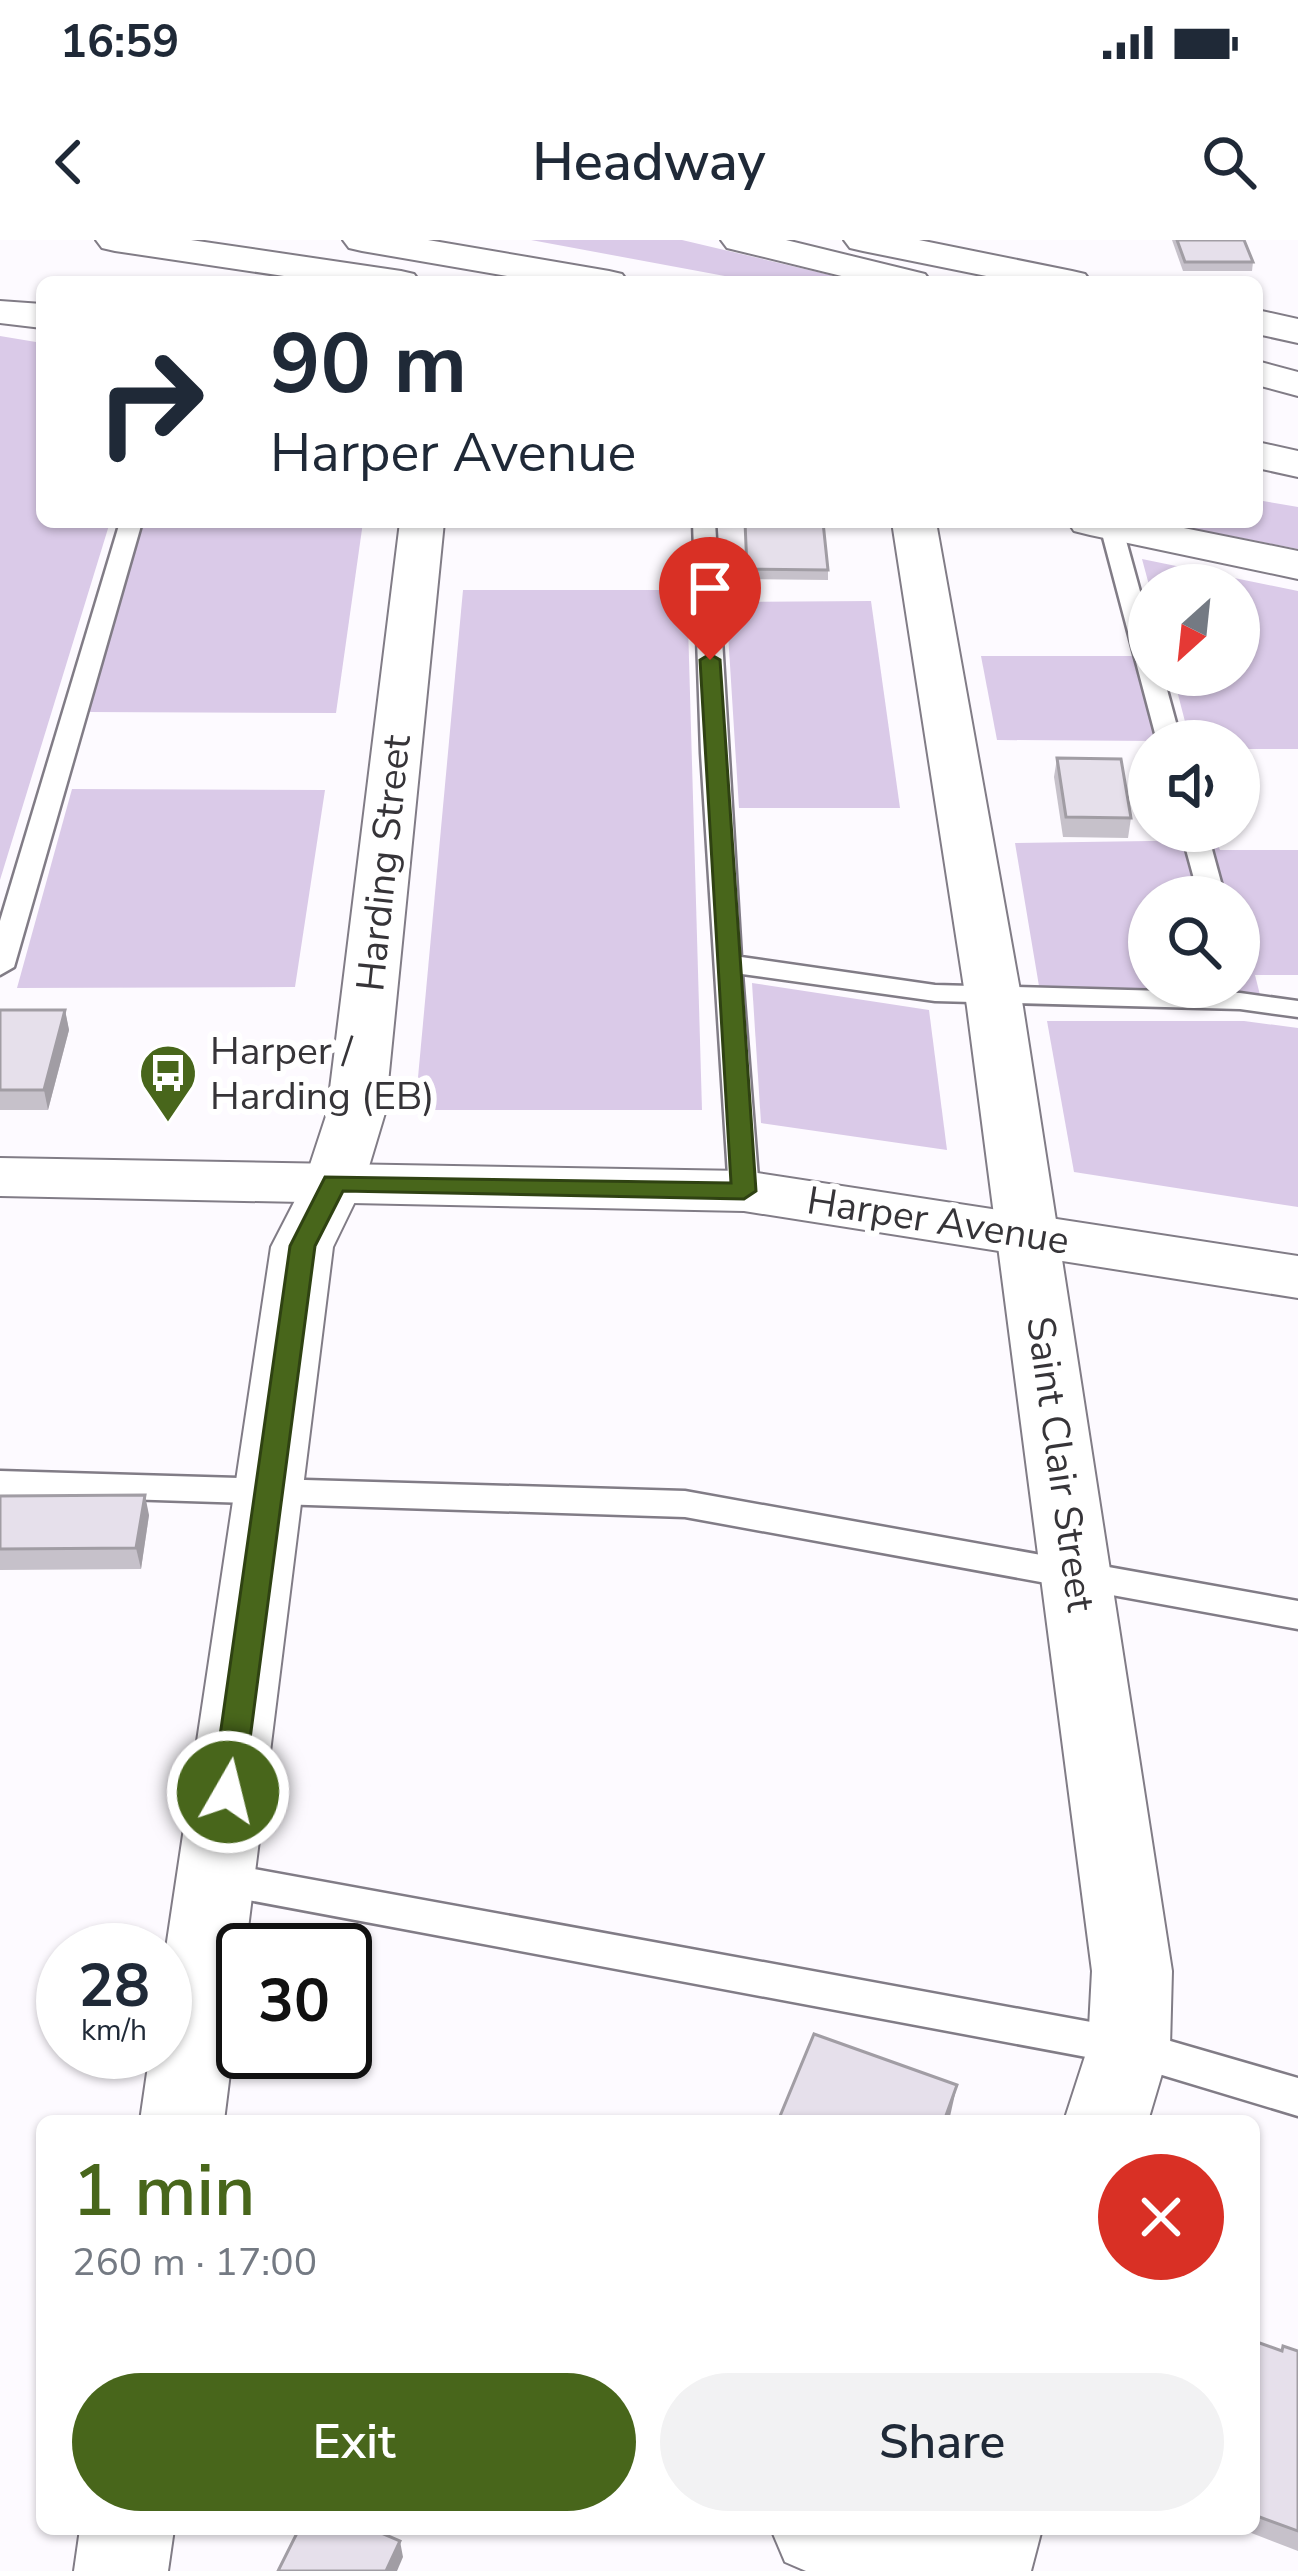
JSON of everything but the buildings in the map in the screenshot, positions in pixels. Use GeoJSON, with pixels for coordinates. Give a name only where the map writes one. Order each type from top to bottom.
{"type":"FeatureCollection","features":[{"type":"Feature","properties":{"kind":"main road"},"geometry":{"type":"LineString","coordinates":[[115,240],[360,276]]}},
{"type":"Feature","properties":{"kind":"main road"},"geometry":{"type":"LineString","coordinates":[[362,240],[575,276]]}},
{"type":"Feature","properties":{"kind":"main road"},"geometry":{"type":"LineString","coordinates":[[740,240],[887,276]]}},
{"type":"Feature","properties":{"kind":"main road"},"geometry":{"type":"LineString","coordinates":[[867,240],[1043,276]]}},
{"type":"Feature","properties":{"kind":"main road"},"geometry":{"type":"LineString","coordinates":[[1263,323],[1298,331]]}},
{"type":"Feature","properties":{"kind":"main road"},"geometry":{"type":"LineString","coordinates":[[1263,375],[1298,384]]}},
{"type":"Feature","properties":{"kind":"main road"},"geometry":{"type":"LineString","coordinates":[[1263,413],[1298,421]]}},
{"type":"Feature","properties":{"kind":"main road"},"geometry":{"type":"LineString","coordinates":[[1263,456],[1298,464]]}},
{"type":"Feature","properties":{"kind":"main road"},"geometry":{"type":"LineString","coordinates":[[1263,481],[1298,487]]}},
{"type":"Feature","properties":{"kind":"main road","name":"Harding Street"},"geometry":{"type":"LineString","coordinates":[[183,2115],[302,1246],[334,1183],[356,1113],[421,528]]}},
{"type":"Feature","properties":{"kind":"main road","name":"Saint Clair Street"},"geometry":{"type":"LineString","coordinates":[[915,528],[992,991],[1132,1971],[1129,2047],[1108,2115]]}},
{"type":"Feature","properties":{"kind":"main road"},"geometry":{"type":"LineString","coordinates":[[1119,528],[1298,565]]}},
{"type":"Feature","properties":{"kind":"main road","name":"Harper Avenue"},"geometry":{"type":"LineString","coordinates":[[0,1177],[744,1191],[1298,1276]]}},
{"type":"Feature","properties":{"kind":"main road"},"geometry":{"type":"LineString","coordinates":[[121,2571],[126,2535]]}},
{"type":"Feature","properties":{"kind":"main road"},"geometry":{"type":"LineString","coordinates":[[834,2535],[928,2571]]}},
{"type":"Feature","properties":{"kind":"main road"},"geometry":{"type":"LineString","coordinates":[[984,2571],[993,2535]]}},
{"type":"Feature","properties":{"kind":"lane"},"geometry":{"type":"LineString","coordinates":[[0,967],[129,528]]}},
{"type":"Feature","properties":{"kind":"lane"},"geometry":{"type":"LineString","coordinates":[[704,528],[713,753],[744,1191]]}},
{"type":"Feature","properties":{"kind":"lane"},"geometry":{"type":"LineString","coordinates":[[1101,528],[1128,606]]}},
{"type":"Feature","properties":{"kind":"lane"},"geometry":{"type":"LineString","coordinates":[[729,964],[935,992],[1128,993]]}},
{"type":"Feature","properties":{"kind":"lane"},"geometry":{"type":"LineString","coordinates":[[1260,1000],[1298,1010]]}},
{"type":"Feature","properties":{"kind":"lane"},"geometry":{"type":"LineString","coordinates":[[0,1483],[685,1504],[1298,1615]]}},
{"type":"Feature","properties":{"kind":"lane"},"geometry":{"type":"LineString","coordinates":[[216,1878],[1129,2047],[1298,2097]]}},
{"type":"Feature","properties":{"kind":"shaded area"},"geometry":{"type":"Polygon","coordinates":[[[531,240],[682,240],[835,276],[725,276],[531,240]]]}},
{"type":"Feature","properties":{"kind":"shaded area"},"geometry":{"type":"Polygon","coordinates":[[[0,336],[36,342],[36,528],[108,528],[0,880],[0,336]]]}},
{"type":"Feature","properties":{"kind":"shaded area"},"geometry":{"type":"Polygon","coordinates":[[[1263,501],[1298,507],[1298,549],[1191,528],[1263,528],[1263,501]]]}},
{"type":"Feature","properties":{"kind":"shaded area"},"geometry":{"type":"Polygon","coordinates":[[[142,528],[362,528],[336,713],[87,712],[142,528]]]}},
{"type":"Feature","properties":{"kind":"shaded area"},"geometry":{"type":"Polygon","coordinates":[[[1260,583],[1298,591],[1298,749],[1260,749],[1260,720],[1185,720],[1178,696],[1260,696],[1260,583]]]}},
{"type":"Feature","properties":{"kind":"shaded area"},"geometry":{"type":"Polygon","coordinates":[[[463,590],[687,590],[702,1110],[415,1110],[463,590]]]}},
{"type":"Feature","properties":{"kind":"shaded area"},"geometry":{"type":"Polygon","coordinates":[[[871,601],[900,808],[739,808],[726,602],[871,601]]]}},
{"type":"Feature","properties":{"kind":"shaded area"},"geometry":{"type":"Polygon","coordinates":[[[981,656],[1128,656],[1128,696],[1144,696],[1151,720],[1128,720],[1128,741],[997,740],[981,656]]]}},
{"type":"Feature","properties":{"kind":"shaded area"},"geometry":{"type":"Polygon","coordinates":[[[72,789],[325,790],[295,987],[17,988],[72,789]]]}},
{"type":"Feature","properties":{"kind":"shaded area"},"geometry":{"type":"Polygon","coordinates":[[[1128,841],[1128,852],[1298,850],[1298,975],[1260,975],[1260,876],[1128,876],[1128,993],[1040,992],[1015,843],[1128,841]]]}},
{"type":"Feature","properties":{"kind":"shaded area"},"geometry":{"type":"Polygon","coordinates":[[[752,983],[929,1010],[947,1150],[761,1123],[752,983]]]}},
{"type":"Feature","properties":{"kind":"shaded area"},"geometry":{"type":"Polygon","coordinates":[[[1047,1021],[1244,1021],[1298,1028],[1298,1207],[1074,1172],[1047,1021]]]}},
{"type":"Feature","properties":{"kind":"place","name":"Harper / Harding (EB)"},"geometry":{"type":"Point","coordinates":[168,1124]}},
{"type":"Feature","properties":{"kind":"route"},"geometry":{"type":"LineString","coordinates":[[228,1792],[302,1246],[334,1183],[744,1191],[710,660]]}}]}
